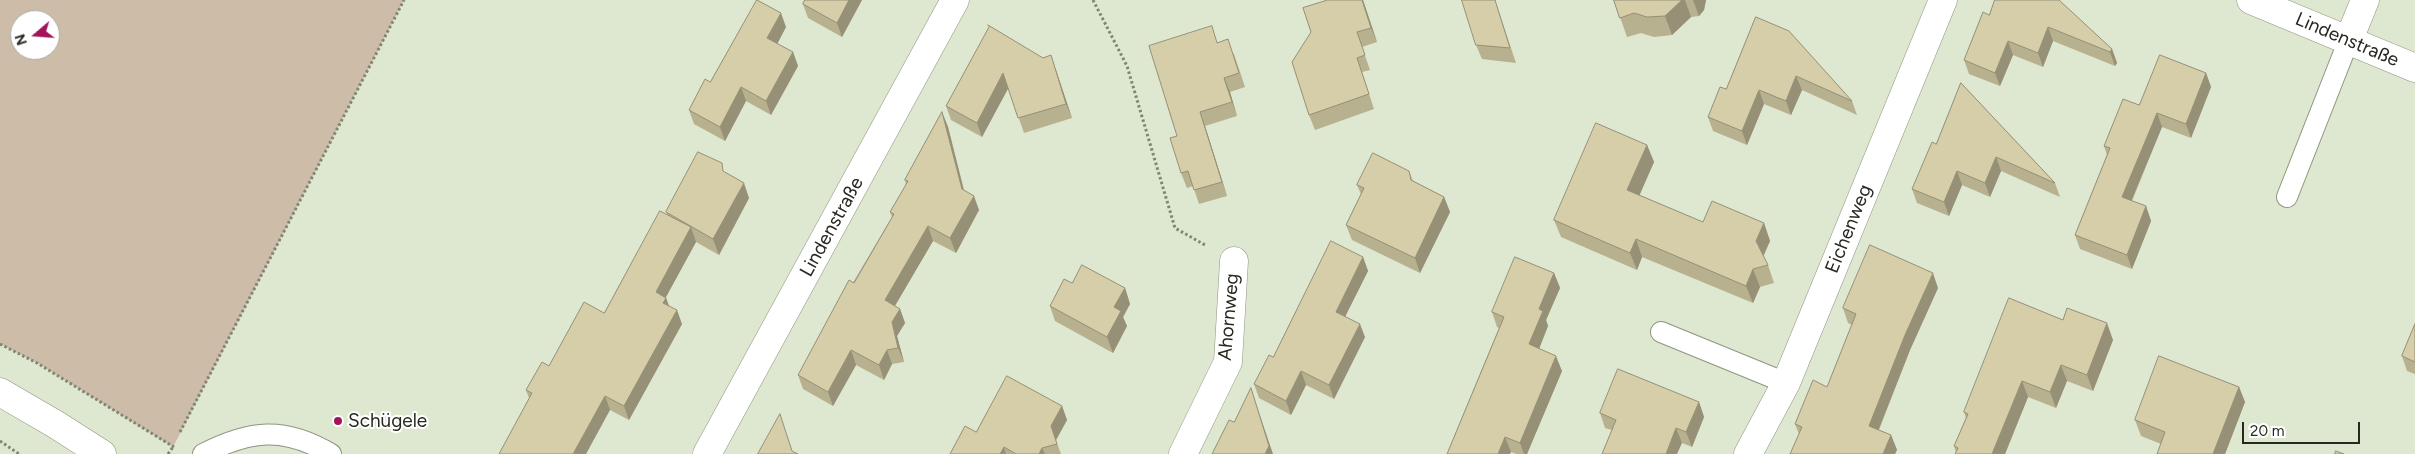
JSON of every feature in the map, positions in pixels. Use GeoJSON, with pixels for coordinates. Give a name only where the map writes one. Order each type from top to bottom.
{"type":"FeatureCollection","features":[{"type":"Feature","properties":{"kind":"street","name":"Lindenstraße"},"geometry":{"type":"LineString","coordinates":[[707,454],[955,0]]}},
{"type":"Feature","properties":{"kind":"street","name":"Eichenweg"},"geometry":{"type":"LineString","coordinates":[[1748,454],[1786,383],[1943,0]]}},
{"type":"Feature","properties":{"kind":"street","name":"Lindenstraße"},"geometry":{"type":"LineString","coordinates":[[2251,0],[2348,42],[2415,68]]}},
{"type":"Feature","properties":{"kind":"street"},"geometry":{"type":"LineString","coordinates":[[2348,42],[2365,0]]}},
{"type":"Feature","properties":{"kind":"street","name":"Ahornweg"},"geometry":{"type":"LineString","coordinates":[[1183,454],[1228,362],[1234,261]]}},
{"type":"Feature","properties":{"kind":"street"},"geometry":{"type":"LineString","coordinates":[[0,392],[56,424],[102,454]]}},
{"type":"Feature","properties":{"kind":"lane"},"geometry":{"type":"LineString","coordinates":[[2287,197],[2348,42]]}},
{"type":"Feature","properties":{"kind":"lane"},"geometry":{"type":"LineString","coordinates":[[1661,332],[1786,383]]}},
{"type":"Feature","properties":{"kind":"lane"},"geometry":{"type":"LineString","coordinates":[[203,454],[229,441],[256,434],[281,434],[312,444],[331,454]]}},
{"type":"Feature","properties":{"kind":"path"},"geometry":{"type":"LineString","coordinates":[[168,454],[404,0]]}},
{"type":"Feature","properties":{"kind":"path"},"geometry":{"type":"LineString","coordinates":[[1093,0],[1126,66],[1175,228],[1234,261]]}},
{"type":"Feature","properties":{"kind":"path"},"geometry":{"type":"LineString","coordinates":[[0,344],[37,363],[179,450]]}},
{"type":"Feature","properties":{"kind":"path"},"geometry":{"type":"LineString","coordinates":[[0,441],[19,454]]}},
{"type":"Feature","properties":{"kind":"shaded area"},"geometry":{"type":"Polygon","coordinates":[[[0,0],[404,0],[173,447],[37,363],[0,344],[0,0]]]}},
{"type":"Feature","properties":{"kind":"building"},"geometry":{"type":"Polygon","coordinates":[[[757,0],[781,13],[767,38],[793,52],[766,101],[741,87],[720,127],[689,110],[705,79],[710,82],[757,0]]]}},
{"type":"Feature","properties":{"kind":"building"},"geometry":{"type":"Polygon","coordinates":[[[805,0],[849,0],[837,23],[803,4],[805,0]]]}},
{"type":"Feature","properties":{"kind":"building"},"geometry":{"type":"Polygon","coordinates":[[[1328,0],[1362,0],[1371,28],[1357,32],[1365,55],[1357,58],[1369,94],[1309,115],[1292,62],[1311,32],[1303,8],[1328,0]]]}},
{"type":"Feature","properties":{"kind":"building"},"geometry":{"type":"Polygon","coordinates":[[[1462,0],[1495,0],[1510,48],[1476,45],[1462,0]]]}},
{"type":"Feature","properties":{"kind":"building"},"geometry":{"type":"Polygon","coordinates":[[[1614,0],[1682,0],[1665,16],[1647,17],[1634,13],[1620,18],[1614,0]]]}},
{"type":"Feature","properties":{"kind":"building"},"geometry":{"type":"Polygon","coordinates":[[[1995,0],[2059,0],[2112,49],[2110,52],[2048,27],[2038,53],[2008,41],[1995,73],[1964,60],[1983,12],[1989,15],[1995,0]]]}},
{"type":"Feature","properties":{"kind":"building"},"geometry":{"type":"Polygon","coordinates":[[[1756,17],[1789,31],[1852,101],[1796,76],[1786,101],[1759,90],[1742,131],[1708,117],[1720,87],[1726,89],[1756,17]]]}},
{"type":"Feature","properties":{"kind":"building"},"geometry":{"type":"Polygon","coordinates":[[[988,25],[1043,58],[1051,55],[1066,104],[1018,118],[1003,73],[977,123],[946,106],[989,27],[988,25]]]}},
{"type":"Feature","properties":{"kind":"building"},"geometry":{"type":"Polygon","coordinates":[[[1212,26],[1217,43],[1228,39],[1239,73],[1224,78],[1232,102],[1200,112],[1222,182],[1194,190],[1188,171],[1181,173],[1170,138],[1177,136],[1149,46],[1212,26]]]}},
{"type":"Feature","properties":{"kind":"building"},"geometry":{"type":"Polygon","coordinates":[[[2160,55],[2206,73],[2186,124],[2157,113],[2122,197],[2146,206],[2127,255],[2075,235],[2110,148],[2104,146],[2123,99],[2139,105],[2160,55]]]}},
{"type":"Feature","properties":{"kind":"building"},"geometry":{"type":"Polygon","coordinates":[[[1961,83],[2055,183],[1996,157],[1985,183],[1957,171],[1944,202],[1912,189],[1932,142],[1936,144],[1961,83]]]}},
{"type":"Feature","properties":{"kind":"building"},"geometry":{"type":"Polygon","coordinates":[[[942,112],[962,189],[974,196],[950,238],[928,226],[885,300],[900,309],[892,322],[898,348],[887,350],[879,365],[851,350],[828,392],[798,375],[849,280],[854,283],[894,214],[890,212],[908,181],[905,180],[942,112]]]}},
{"type":"Feature","properties":{"kind":"building"},"geometry":{"type":"Polygon","coordinates":[[[1596,123],[1647,145],[1627,190],[1703,222],[1712,201],[1764,223],[1756,241],[1768,265],[1753,269],[1746,286],[1636,239],[1630,253],[1554,220],[1596,123]]]}},
{"type":"Feature","properties":{"kind":"building"},"geometry":{"type":"Polygon","coordinates":[[[698,152],[722,163],[723,171],[744,183],[713,239],[666,212],[698,152]]]}},
{"type":"Feature","properties":{"kind":"building"},"geometry":{"type":"Polygon","coordinates":[[[1373,153],[1409,171],[1411,180],[1444,197],[1415,258],[1346,225],[1364,188],[1357,185],[1373,153]]]}},
{"type":"Feature","properties":{"kind":"building"},"geometry":{"type":"Polygon","coordinates":[[[660,211],[691,227],[656,292],[666,298],[663,303],[677,310],[624,406],[605,396],[573,454],[499,454],[532,393],[526,390],[542,362],[549,366],[584,302],[604,313],[660,211]]]}},
{"type":"Feature","properties":{"kind":"building"},"geometry":{"type":"Polygon","coordinates":[[[1331,241],[1363,257],[1336,312],[1360,324],[1329,385],[1301,371],[1286,401],[1254,384],[1269,355],[1273,357],[1331,241]]]}},
{"type":"Feature","properties":{"kind":"building"},"geometry":{"type":"Polygon","coordinates":[[[1870,245],[1933,273],[1905,335],[1869,426],[1891,435],[1883,454],[1790,454],[1802,427],[1795,424],[1813,380],[1827,387],[1856,314],[1843,308],[1870,245]]]}},
{"type":"Feature","properties":{"kind":"building"},"geometry":{"type":"Polygon","coordinates":[[[1515,257],[1554,273],[1539,309],[1543,311],[1529,344],[1556,356],[1520,443],[1505,437],[1498,454],[1447,454],[1504,317],[1492,312],[1515,257]]]}},
{"type":"Feature","properties":{"kind":"building"},"geometry":{"type":"Polygon","coordinates":[[[1082,265],[1125,288],[1114,307],[1121,311],[1107,337],[1050,306],[1064,279],[1072,283],[1082,265]]]}},
{"type":"Feature","properties":{"kind":"building"},"geometry":{"type":"Polygon","coordinates":[[[2009,298],[2063,320],[2067,308],[2107,323],[2087,375],[2061,365],[2050,392],[2022,381],[1992,454],[1955,454],[1958,448],[1954,446],[1968,414],[1964,412],[2009,298]]]}},
{"type":"Feature","properties":{"kind":"building"},"geometry":{"type":"Polygon","coordinates":[[[2415,324],[2415,362],[2402,356],[2415,324]]]}},
{"type":"Feature","properties":{"kind":"building"},"geometry":{"type":"Polygon","coordinates":[[[2159,356],[2239,387],[2213,454],[2157,454],[2165,432],[2135,420],[2159,356]]]}},
{"type":"Feature","properties":{"kind":"building"},"geometry":{"type":"Polygon","coordinates":[[[1618,369],[1699,402],[1686,432],[1676,428],[1666,454],[1602,454],[1616,420],[1600,413],[1618,369]]]}},
{"type":"Feature","properties":{"kind":"building"},"geometry":{"type":"Polygon","coordinates":[[[1007,376],[1062,406],[1051,426],[1057,444],[1042,448],[1039,454],[1016,454],[1004,447],[1000,454],[950,454],[965,426],[976,432],[1007,376]]]}},
{"type":"Feature","properties":{"kind":"building"},"geometry":{"type":"Polygon","coordinates":[[[1251,388],[1269,446],[1265,454],[1212,454],[1229,420],[1234,422],[1251,388]]]}},
{"type":"Feature","properties":{"kind":"building"},"geometry":{"type":"Polygon","coordinates":[[[780,414],[792,451],[798,454],[758,454],[780,414]]]}},
{"type":"Feature","properties":{"kind":"place","name":"Schügele"},"geometry":{"type":"Point","coordinates":[338,421]}}]}
